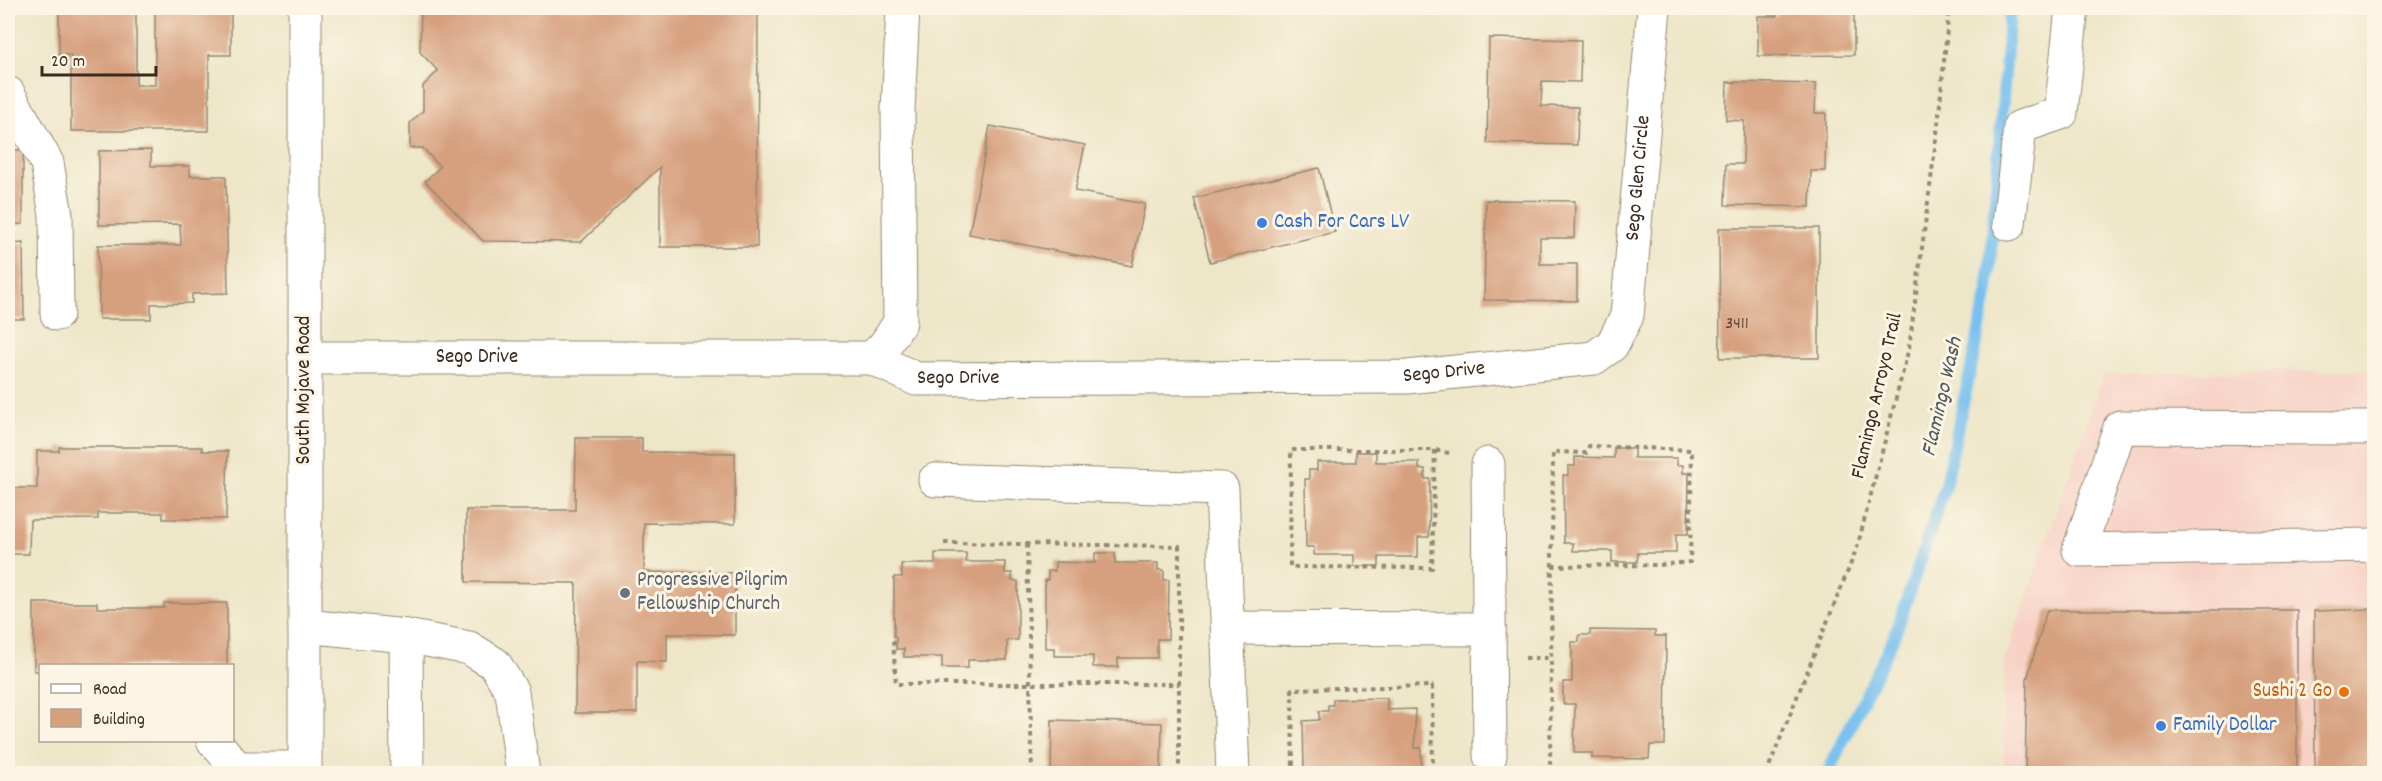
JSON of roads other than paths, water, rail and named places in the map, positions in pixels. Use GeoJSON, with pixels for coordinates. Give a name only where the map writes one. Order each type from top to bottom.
{"type":"FeatureCollection","features":[{"type":"Feature","properties":{"kind":"street","name":"South Mojave Road"},"geometry":{"type":"LineString","coordinates":[[305,8],[305,771]]}},
{"type":"Feature","properties":{"kind":"street"},"geometry":{"type":"LineString","coordinates":[[872,358],[885,345],[900,322],[898,110],[903,8]]}},
{"type":"Feature","properties":{"kind":"street","name":"Sego Glen Circle"},"geometry":{"type":"LineString","coordinates":[[1612,345],[1627,316],[1654,8]]}},
{"type":"Feature","properties":{"kind":"street"},"geometry":{"type":"LineString","coordinates":[[2009,224],[2020,127],[2061,113],[2072,8]]}},
{"type":"Feature","properties":{"kind":"street"},"geometry":{"type":"LineString","coordinates":[[8,93],[47,163],[56,215],[57,314]]}},
{"type":"Feature","properties":{"kind":"street","name":"Sego Drive"},"geometry":{"type":"LineString","coordinates":[[305,358],[872,358],[916,379],[1407,377],[1594,358],[1612,345]]}},
{"type":"Feature","properties":{"kind":"street"},"geometry":{"type":"LineString","coordinates":[[2374,428],[2120,427],[2079,550],[2374,545]]}},
{"type":"Feature","properties":{"kind":"street"},"geometry":{"type":"LineString","coordinates":[[1488,464],[1490,756]]}},
{"type":"Feature","properties":{"kind":"street"},"geometry":{"type":"LineString","coordinates":[[935,480],[1222,489],[1233,774]]}},
{"type":"Feature","properties":{"kind":"street"},"geometry":{"type":"LineString","coordinates":[[305,626],[406,636],[469,648],[495,664],[512,692],[523,774]]}},
{"type":"Feature","properties":{"kind":"street"},"geometry":{"type":"LineString","coordinates":[[1228,628],[1490,629]]}},
{"type":"Feature","properties":{"kind":"street"},"geometry":{"type":"LineString","coordinates":[[406,636],[407,774]]}},
{"type":"Feature","properties":{"kind":"street"},"geometry":{"type":"LineString","coordinates":[[214,742],[234,771],[305,771]]}},
{"type":"Feature","properties":{"kind":"waterway","name":"Flamingo Wash"},"geometry":{"type":"LineString","coordinates":[[1827,774],[1895,635],[1944,490],[1988,291],[2010,8]]}},
{"type":"Feature","properties":{"kind":"place","name":"Cash For Cars LV"},"geometry":{"type":"Point","coordinates":[1262,223]}},
{"type":"Feature","properties":{"kind":"place","name":"Progressive Pilgrim Fellowship Church"},"geometry":{"type":"Point","coordinates":[625,593]}},
{"type":"Feature","properties":{"kind":"place","name":"Sushi 2 Go"},"geometry":{"type":"Point","coordinates":[2344,692]}},
{"type":"Feature","properties":{"kind":"place","name":"Family Dollar"},"geometry":{"type":"Point","coordinates":[2161,726]}}]}
